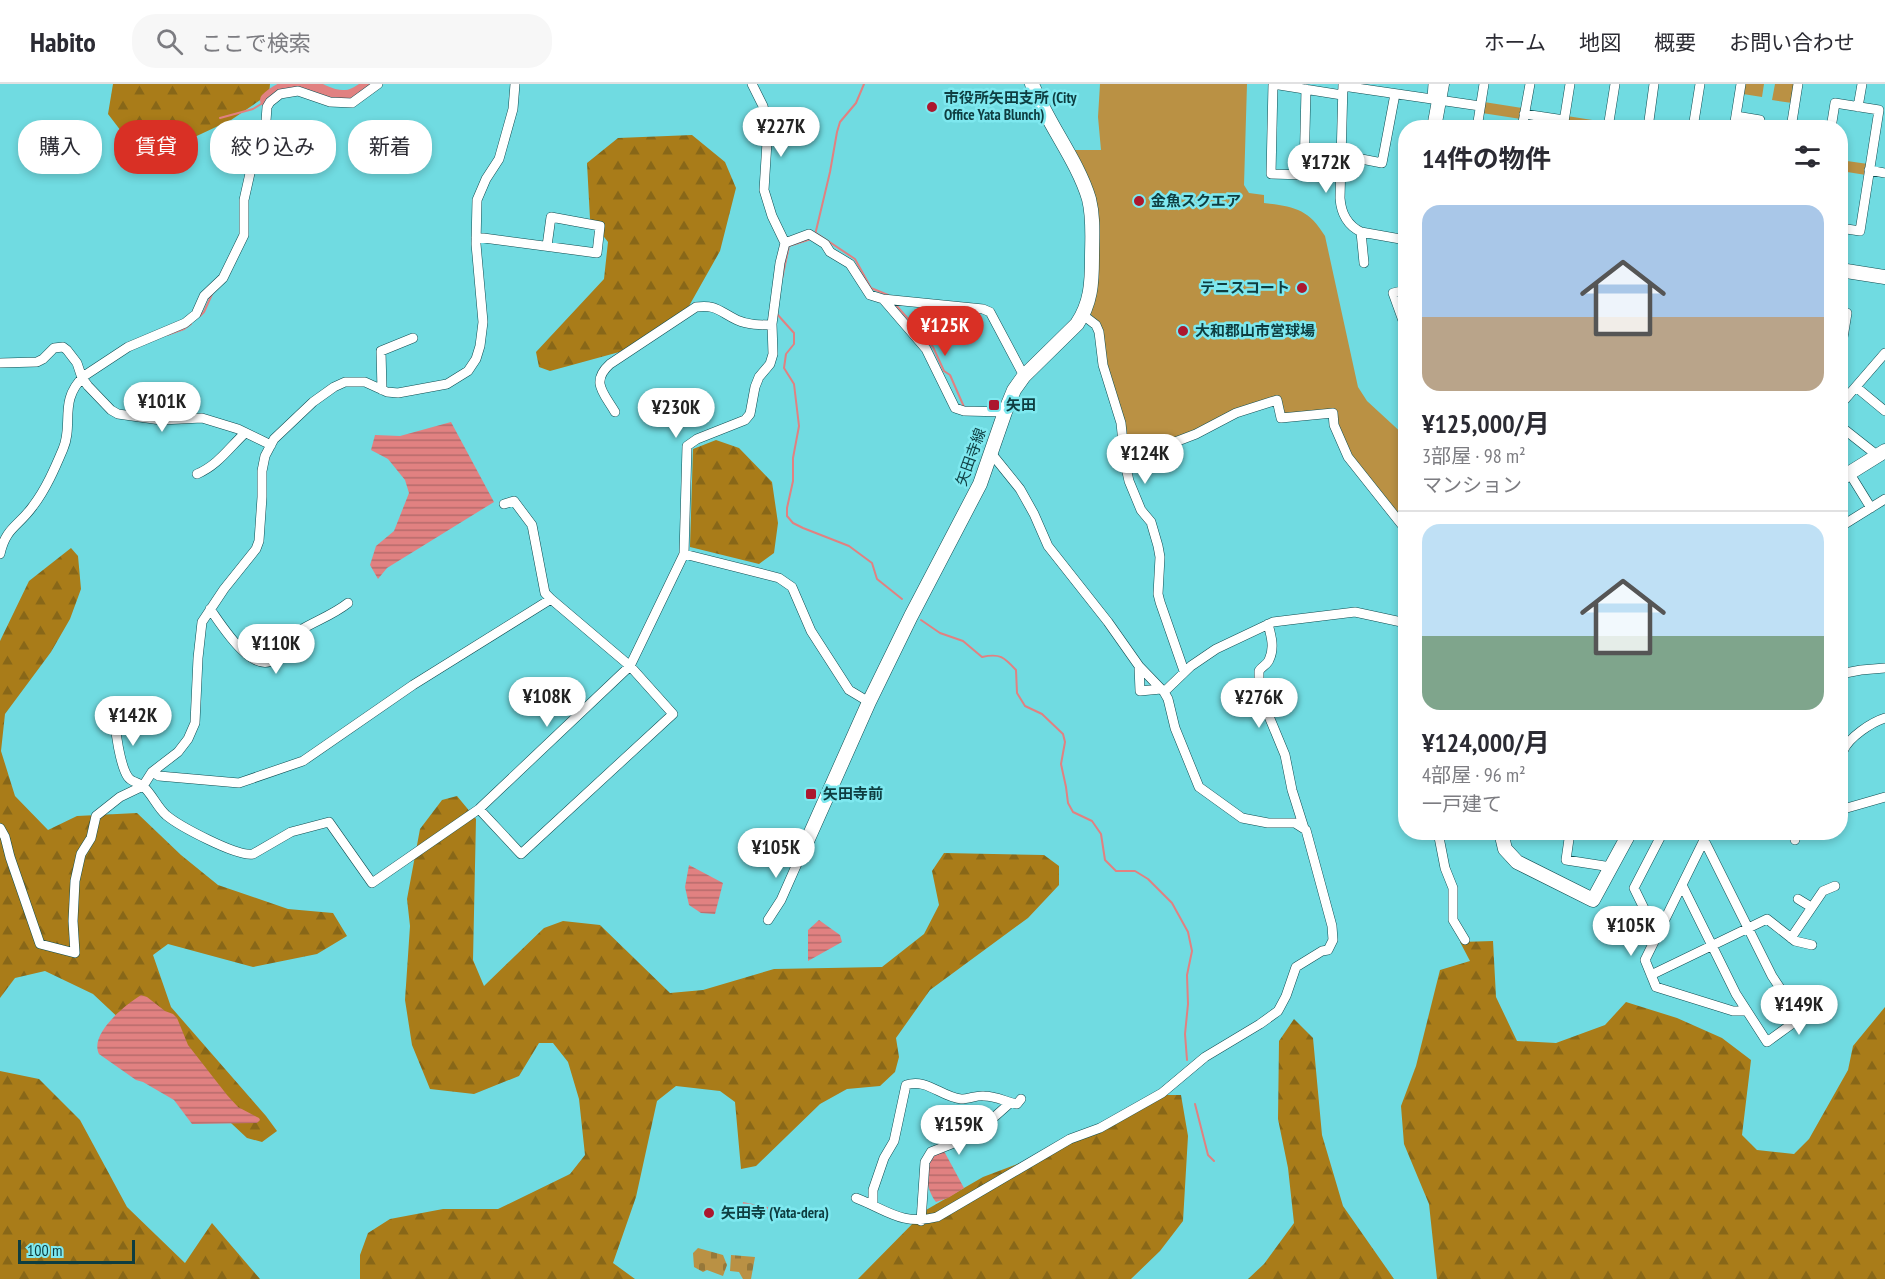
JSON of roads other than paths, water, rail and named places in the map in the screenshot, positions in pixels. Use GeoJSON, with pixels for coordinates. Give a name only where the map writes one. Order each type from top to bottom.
{"type":"FeatureCollection","features":[{"type":"Feature","properties":{"kind":"main road","name":"矢田寺線"},"geometry":{"type":"LineString","coordinates":[[804,848],[869,702],[980,484],[1014,390],[1024,376],[1065,337],[1083,315],[1089,301],[1092,280],[1090,207],[1084,185],[1032,84]]}},
{"type":"Feature","properties":{"kind":"main road"},"geometry":{"type":"LineString","coordinates":[[1435,120],[1436,100],[1442,84]]}},
{"type":"Feature","properties":{"kind":"main road"},"geometry":{"type":"LineString","coordinates":[[1848,271],[1885,277]]}},
{"type":"Feature","properties":{"kind":"main road"},"geometry":{"type":"LineString","coordinates":[[1848,474],[1881,454]]}},
{"type":"Feature","properties":{"kind":"main road"},"geometry":{"type":"LineString","coordinates":[[1503,840],[1505,849],[1517,862],[1593,900],[1624,840]]}},
{"type":"Feature","properties":{"kind":"street"},"geometry":{"type":"LineString","coordinates":[[0,554],[8,532],[34,506],[61,454],[65,445],[67,409],[81,378],[128,347],[180,326],[196,314],[202,300],[219,284],[244,235],[243,207],[246,188],[270,102],[280,94],[298,91],[330,102],[352,103],[378,84]]}},
{"type":"Feature","properties":{"kind":"street"},"geometry":{"type":"LineString","coordinates":[[0,828],[40,944],[75,953],[73,921],[75,881],[81,854],[91,838],[96,816],[120,797],[143,786],[152,771],[178,752],[193,730],[196,716],[202,622],[250,558],[259,541],[262,471],[265,456],[271,445],[281,431],[334,387],[345,382],[372,384],[382,390],[398,393],[447,384],[468,371],[476,359],[483,322],[476,237],[477,200],[486,179],[499,159],[513,109],[515,84]]}},
{"type":"Feature","properties":{"kind":"street"},"geometry":{"type":"LineString","coordinates":[[114,715],[115,735],[127,776],[130,780],[143,786],[166,815],[181,825],[238,853],[247,855],[253,854],[291,832],[329,822],[372,883],[479,809],[630,666],[684,554],[687,446],[696,439],[745,420],[750,414],[759,377],[770,364],[773,354],[772,326],[780,263],[785,243],[772,216],[764,190],[768,126],[763,106],[753,84]]}},
{"type":"Feature","properties":{"kind":"street"},"geometry":{"type":"LineString","coordinates":[[1340,176],[1271,174],[1273,84],[1306,89],[1367,87],[1395,94],[1480,106]]}},
{"type":"Feature","properties":{"kind":"street"},"geometry":{"type":"LineString","coordinates":[[1433,84],[1436,100]]}},
{"type":"Feature","properties":{"kind":"street"},"geometry":{"type":"LineString","coordinates":[[1478,120],[1484,84]]}},
{"type":"Feature","properties":{"kind":"street"},"geometry":{"type":"LineString","coordinates":[[1523,120],[1530,84]]}},
{"type":"Feature","properties":{"kind":"street"},"geometry":{"type":"LineString","coordinates":[[1564,120],[1570,84]]}},
{"type":"Feature","properties":{"kind":"street"},"geometry":{"type":"LineString","coordinates":[[1609,120],[1615,84]]}},
{"type":"Feature","properties":{"kind":"street"},"geometry":{"type":"LineString","coordinates":[[1648,120],[1654,84]]}},
{"type":"Feature","properties":{"kind":"street"},"geometry":{"type":"LineString","coordinates":[[1694,120],[1700,84]]}},
{"type":"Feature","properties":{"kind":"street"},"geometry":{"type":"LineString","coordinates":[[1735,120],[1741,84]]}},
{"type":"Feature","properties":{"kind":"street"},"geometry":{"type":"LineString","coordinates":[[1792,120],[1798,84]]}},
{"type":"Feature","properties":{"kind":"street"},"geometry":{"type":"LineString","coordinates":[[1858,107],[1862,84]]}},
{"type":"Feature","properties":{"kind":"street"},"geometry":{"type":"LineString","coordinates":[[1343,88],[1341,210],[1346,219],[1361,232],[1398,239]]}},
{"type":"Feature","properties":{"kind":"street"},"geometry":{"type":"LineString","coordinates":[[1304,175],[1306,89]]}},
{"type":"Feature","properties":{"kind":"street"},"geometry":{"type":"LineString","coordinates":[[1341,155],[1382,163],[1395,94]]}},
{"type":"Feature","properties":{"kind":"street"},"geometry":{"type":"LineString","coordinates":[[1833,120],[1835,103],[1879,110],[1860,231],[1848,229]]}},
{"type":"Feature","properties":{"kind":"street"},"geometry":{"type":"LineString","coordinates":[[1524,114],[1547,120]]}},
{"type":"Feature","properties":{"kind":"street"},"geometry":{"type":"LineString","coordinates":[[1736,116],[1760,120]]}},
{"type":"Feature","properties":{"kind":"street"},"geometry":{"type":"LineString","coordinates":[[1869,170],[1885,173]]}},
{"type":"Feature","properties":{"kind":"street"},"geometry":{"type":"LineString","coordinates":[[476,237],[597,253],[600,226],[551,218],[547,246]]}},
{"type":"Feature","properties":{"kind":"street"},"geometry":{"type":"LineString","coordinates":[[1361,232],[1364,263]]}},
{"type":"Feature","properties":{"kind":"street"},"geometry":{"type":"LineString","coordinates":[[785,243],[809,234],[814,237],[825,244],[831,252],[850,264],[870,295],[889,300],[982,309],[990,312],[1024,376]]}},
{"type":"Feature","properties":{"kind":"street"},"geometry":{"type":"LineString","coordinates":[[1398,292],[1394,293],[1398,305]]}},
{"type":"Feature","properties":{"kind":"street"},"geometry":{"type":"LineString","coordinates":[[889,300],[926,349],[955,408],[963,411],[1005,412]]}},
{"type":"Feature","properties":{"kind":"street"},"geometry":{"type":"LineString","coordinates":[[615,412],[600,385],[601,372],[696,307],[708,305],[750,325],[772,326]]}},
{"type":"Feature","properties":{"kind":"street"},"geometry":{"type":"LineString","coordinates":[[1083,315],[1096,325],[1099,332],[1103,365],[1121,423],[1124,459],[1129,481],[1142,510],[1151,522],[1158,546],[1160,557],[1158,594],[1184,671]]}},
{"type":"Feature","properties":{"kind":"street"},"geometry":{"type":"LineString","coordinates":[[382,390],[381,351],[413,338]]}},
{"type":"Feature","properties":{"kind":"street"},"geometry":{"type":"LineString","coordinates":[[0,363],[37,362],[54,348],[63,347],[76,363],[81,378],[111,410],[118,414],[161,420],[202,418],[271,445]]}},
{"type":"Feature","properties":{"kind":"street"},"geometry":{"type":"LineString","coordinates":[[1848,396],[1885,353]]}},
{"type":"Feature","properties":{"kind":"street"},"geometry":{"type":"LineString","coordinates":[[1856,387],[1885,411]]}},
{"type":"Feature","properties":{"kind":"street"},"geometry":{"type":"LineString","coordinates":[[1124,459],[1196,435],[1236,413],[1277,400],[1281,418],[1333,413],[1334,425],[1348,458],[1398,520]]}},
{"type":"Feature","properties":{"kind":"street"},"geometry":{"type":"LineString","coordinates":[[1848,431],[1881,454]]}},
{"type":"Feature","properties":{"kind":"street"},"geometry":{"type":"LineString","coordinates":[[197,474],[220,460],[245,433]]}},
{"type":"Feature","properties":{"kind":"street"},"geometry":{"type":"LineString","coordinates":[[991,453],[1023,495],[1048,546],[1108,622],[1139,666],[1168,699],[1175,728],[1199,787],[1242,818],[1268,823],[1294,823],[1304,828]]}},
{"type":"Feature","properties":{"kind":"street"},"geometry":{"type":"LineString","coordinates":[[1848,480],[1871,508]]}},
{"type":"Feature","properties":{"kind":"street"},"geometry":{"type":"LineString","coordinates":[[1848,522],[1885,499]]}},
{"type":"Feature","properties":{"kind":"street"},"geometry":{"type":"LineString","coordinates":[[479,809],[521,854],[673,714],[630,666],[545,593],[532,525],[514,501],[504,504]]}},
{"type":"Feature","properties":{"kind":"street"},"geometry":{"type":"LineString","coordinates":[[684,554],[779,578],[792,587],[811,631],[849,690],[869,702]]}},
{"type":"Feature","properties":{"kind":"street"},"geometry":{"type":"LineString","coordinates":[[152,771],[159,776],[239,783],[303,761],[413,685],[551,599]]}},
{"type":"Feature","properties":{"kind":"street"},"geometry":{"type":"LineString","coordinates":[[210,609],[236,645],[246,655],[264,663],[272,662],[280,655],[291,638],[298,632],[348,603]]}},
{"type":"Feature","properties":{"kind":"street"},"geometry":{"type":"LineString","coordinates":[[1139,666],[1140,691],[1162,690],[1184,671],[1222,645],[1278,621],[1354,612],[1398,621]]}},
{"type":"Feature","properties":{"kind":"street"},"geometry":{"type":"LineString","coordinates":[[856,1198],[910,1221],[937,1217],[1070,1139],[1121,1118],[1162,1093],[1205,1057],[1278,1011],[1296,967],[1322,951],[1328,950],[1333,940],[1332,926],[1292,790],[1285,755],[1268,714],[1259,682],[1259,671],[1268,662],[1272,646],[1268,624]]}},
{"type":"Feature","properties":{"kind":"street"},"geometry":{"type":"LineString","coordinates":[[1848,672],[1885,668]]}},
{"type":"Feature","properties":{"kind":"street"},"geometry":{"type":"LineString","coordinates":[[1848,744],[1865,728],[1885,718]]}},
{"type":"Feature","properties":{"kind":"street"},"geometry":{"type":"LineString","coordinates":[[1848,808],[1885,797]]}},
{"type":"Feature","properties":{"kind":"street"},"geometry":{"type":"LineString","coordinates":[[1440,840],[1445,868],[1453,888],[1453,920],[1465,940]]}},
{"type":"Feature","properties":{"kind":"street"},"geometry":{"type":"LineString","coordinates":[[1569,840],[1566,860],[1611,867]]}},
{"type":"Feature","properties":{"kind":"street"},"geometry":{"type":"LineString","coordinates":[[1657,935],[1634,888],[1659,840]]}},
{"type":"Feature","properties":{"kind":"street"},"geometry":{"type":"LineString","coordinates":[[1704,840],[1645,960],[1656,987],[1733,1011],[1746,1011]]}},
{"type":"Feature","properties":{"kind":"street"},"geometry":{"type":"LineString","coordinates":[[1682,885],[1746,1011],[1767,1042],[1800,1018],[1780,990],[1748,928],[1708,840]]}},
{"type":"Feature","properties":{"kind":"street"},"geometry":{"type":"LineString","coordinates":[[768,920],[781,900],[804,848]]}},
{"type":"Feature","properties":{"kind":"street"},"geometry":{"type":"LineString","coordinates":[[1791,938],[1823,891],[1835,886]]}},
{"type":"Feature","properties":{"kind":"street"},"geometry":{"type":"LineString","coordinates":[[1798,899],[1811,907]]}},
{"type":"Feature","properties":{"kind":"street"},"geometry":{"type":"LineString","coordinates":[[1651,975],[1767,919],[1795,941],[1812,945]]}},
{"type":"Feature","properties":{"kind":"street"},"geometry":{"type":"LineString","coordinates":[[873,1205],[873,1190],[884,1158],[894,1141],[906,1085],[921,1083],[960,1099],[982,1095],[1017,1104],[1021,1099]]}},
{"type":"Feature","properties":{"kind":"street"},"geometry":{"type":"LineString","coordinates":[[921,1221],[925,1162],[931,1152],[974,1135],[1010,1102]]}},
{"type":"Feature","properties":{"kind":"waterway"},"geometry":{"type":"LineString","coordinates":[[815,235],[840,122],[856,103],[864,84]]}},
{"type":"Feature","properties":{"kind":"waterway"},"geometry":{"type":"LineString","coordinates":[[267,100],[283,89],[301,86],[314,88],[333,96],[349,97],[370,85]]}},
{"type":"Feature","properties":{"kind":"waterway"},"geometry":{"type":"LineString","coordinates":[[220,118],[253,109],[266,101]]}},
{"type":"Feature","properties":{"kind":"waterway"},"geometry":{"type":"LineString","coordinates":[[816,233],[855,259],[871,288],[888,295]]}},
{"type":"Feature","properties":{"kind":"waterway"},"geometry":{"type":"LineString","coordinates":[[782,279],[789,246],[811,239]]}},
{"type":"Feature","properties":{"kind":"waterway"},"geometry":{"type":"LineString","coordinates":[[200,316],[213,292]]}},
{"type":"Feature","properties":{"kind":"waterway"},"geometry":{"type":"LineString","coordinates":[[895,304],[933,347],[944,371],[950,375],[964,407]]}},
{"type":"Feature","properties":{"kind":"waterway"},"geometry":{"type":"LineString","coordinates":[[777,314],[794,333],[794,344],[786,354],[784,368],[794,384],[799,426],[787,516],[793,523],[803,528],[849,546],[872,563],[877,579],[902,599]]}},
{"type":"Feature","properties":{"kind":"waterway"},"geometry":{"type":"LineString","coordinates":[[167,335],[191,324]]}},
{"type":"Feature","properties":{"kind":"waterway"},"geometry":{"type":"LineString","coordinates":[[921,620],[940,633],[963,641],[982,657],[1001,657],[1016,670],[1017,693],[1025,706],[1042,714],[1063,734],[1065,742],[1061,764],[1068,803],[1073,812],[1092,821],[1101,834],[1105,860],[1116,871],[1135,871],[1148,879],[1172,903],[1188,932],[1192,951],[1187,975],[1188,1004],[1185,1034],[1187,1060]]}},
{"type":"Feature","properties":{"kind":"waterway"},"geometry":{"type":"LineString","coordinates":[[1195,1104],[1208,1155],[1214,1161]]}},
{"type":"Feature","properties":{"kind":"place","name":"市役所矢田支所 (City Office Yata Blunch)"},"geometry":{"type":"Point","coordinates":[932,107]}},
{"type":"Feature","properties":{"kind":"place","name":"金魚スクエア"},"geometry":{"type":"Point","coordinates":[1139,201]}},
{"type":"Feature","properties":{"kind":"place","name":"テニスコート"},"geometry":{"type":"Point","coordinates":[1302,288]}},
{"type":"Feature","properties":{"kind":"place","name":"大和郡山市営球場"},"geometry":{"type":"Point","coordinates":[1183,331]}},
{"type":"Feature","properties":{"kind":"place","name":"矢田"},"geometry":{"type":"Point","coordinates":[994,405]}},
{"type":"Feature","properties":{"kind":"place","name":"矢田寺前"},"geometry":{"type":"Point","coordinates":[811,794]}},
{"type":"Feature","properties":{"kind":"place","name":"矢田寺 (Yata-dera)"},"geometry":{"type":"Point","coordinates":[709,1213]}}]}
